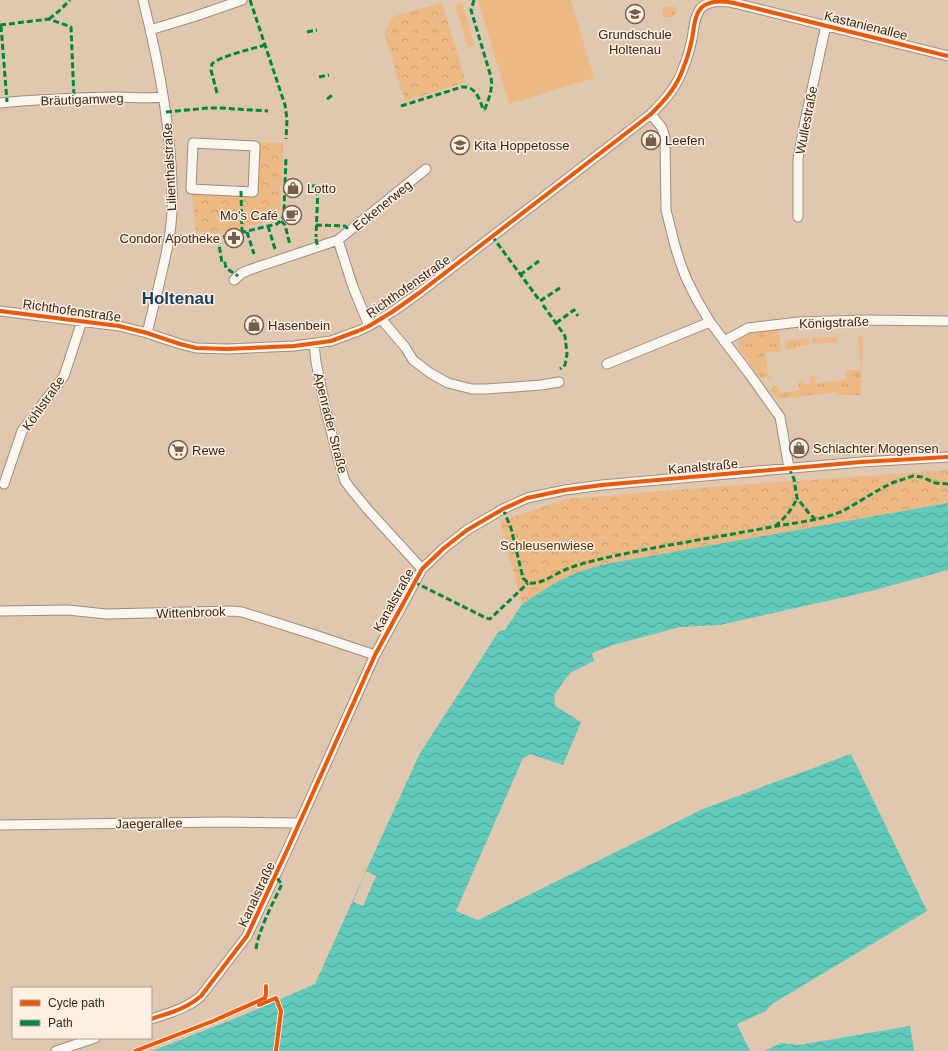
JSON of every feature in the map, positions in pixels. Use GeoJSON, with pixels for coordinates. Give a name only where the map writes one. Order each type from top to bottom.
{"type":"FeatureCollection","features":[{"type":"Feature","properties":{"kind":"street","name":"Lilienthalstraße"},"geometry":{"type":"LineString","coordinates":[[143,0],[163,97],[172,185],[172,212],[163,267],[147,333]]}},
{"type":"Feature","properties":{"kind":"street"},"geometry":{"type":"LineString","coordinates":[[150,30],[242,0]]}},
{"type":"Feature","properties":{"kind":"street","name":"Kastanienallee"},"geometry":{"type":"LineString","coordinates":[[710,1],[718,0],[734,3],[948,56]]}},
{"type":"Feature","properties":{"kind":"street","name":"Richthofenstraße"},"geometry":{"type":"LineString","coordinates":[[0,311],[119,326],[147,333],[190,347],[207,349],[314,344],[348,335],[369,326],[419,293],[651,114],[671,94],[689,53],[696,16],[703,6],[710,1]]}},
{"type":"Feature","properties":{"kind":"street","name":"Wullestraße"},"geometry":{"type":"LineString","coordinates":[[798,217],[798,159],[826,25]]}},
{"type":"Feature","properties":{"kind":"street","name":"Bräutigamweg"},"geometry":{"type":"LineString","coordinates":[[0,103],[81,98],[116,97],[151,99],[163,97]]}},
{"type":"Feature","properties":{"kind":"street"},"geometry":{"type":"LineString","coordinates":[[651,114],[662,128],[665,138],[666,210],[675,246],[686,278],[710,322],[780,417],[789,468]]}},
{"type":"Feature","properties":{"kind":"street"},"geometry":{"type":"LineString","coordinates":[[193,143],[255,146],[253,192],[191,189],[193,143]]}},
{"type":"Feature","properties":{"kind":"street","name":"Eckenerweg"},"geometry":{"type":"LineString","coordinates":[[234,280],[242,273],[249,270],[338,240],[426,169]]}},
{"type":"Feature","properties":{"kind":"street"},"geometry":{"type":"LineString","coordinates":[[338,240],[353,287],[369,326]]}},
{"type":"Feature","properties":{"kind":"street"},"geometry":{"type":"LineString","coordinates":[[381,319],[405,347],[413,360],[425,370],[448,383],[472,389],[486,390],[559,382]]}},
{"type":"Feature","properties":{"kind":"street","name":"Königstraße"},"geometry":{"type":"LineString","coordinates":[[724,341],[748,328],[800,322],[865,320],[948,321]]}},
{"type":"Feature","properties":{"kind":"street","name":"Köhlstraße"},"geometry":{"type":"LineString","coordinates":[[4,484],[22,431],[64,376],[82,321]]}},
{"type":"Feature","properties":{"kind":"street"},"geometry":{"type":"LineString","coordinates":[[606,364],[710,322]]}},
{"type":"Feature","properties":{"kind":"street","name":"Apenrader Straße"},"geometry":{"type":"LineString","coordinates":[[314,344],[316,362],[326,411],[338,462],[345,481],[369,511],[422,569]]}},
{"type":"Feature","properties":{"kind":"street","name":"Kanalstraße"},"geometry":{"type":"LineString","coordinates":[[152,1019],[193,1003],[201,996],[247,936],[375,655],[414,582],[422,569],[444,548],[467,530],[503,509],[527,498],[565,490],[602,485],[789,468],[948,457]]}},
{"type":"Feature","properties":{"kind":"street","name":"Wittenbrook"},"geometry":{"type":"LineString","coordinates":[[0,611],[68,610],[106,614],[242,612],[375,655]]}},
{"type":"Feature","properties":{"kind":"street","name":"Jaegerallee"},"geometry":{"type":"LineString","coordinates":[[0,824],[225,822],[299,823]]}},
{"type":"Feature","properties":{"kind":"street"},"geometry":{"type":"LineString","coordinates":[[56,1051],[92,1039]]}},
{"type":"Feature","properties":{"kind":"green space"},"geometry":{"type":"Polygon","coordinates":[[[478,0],[571,0],[594,78],[509,104],[478,0]]]}},
{"type":"Feature","properties":{"kind":"green space"},"geometry":{"type":"Polygon","coordinates":[[[442,3],[466,82],[405,101],[384,33],[394,16],[442,3]]]}},
{"type":"Feature","properties":{"kind":"green space"},"geometry":{"type":"Polygon","coordinates":[[[462,3],[475,46],[468,47],[455,5],[462,3]]]}},
{"type":"Feature","properties":{"kind":"green space"},"geometry":{"type":"Polygon","coordinates":[[[663,6],[676,7],[675,17],[662,17],[663,6]]]}},
{"type":"Feature","properties":{"kind":"green space"},"geometry":{"type":"Polygon","coordinates":[[[255,142],[283,143],[280,208],[276,216],[266,222],[216,233],[196,233],[191,189],[253,192],[255,142]]]}},
{"type":"Feature","properties":{"kind":"green space"},"geometry":{"type":"Polygon","coordinates":[[[778,327],[781,351],[766,353],[768,375],[770,375],[771,379],[760,377],[739,349],[739,342],[746,334],[778,327]]]}},
{"type":"Feature","properties":{"kind":"green space"},"geometry":{"type":"Polygon","coordinates":[[[837,337],[837,342],[813,344],[812,338],[837,337]]]}},
{"type":"Feature","properties":{"kind":"green space"},"geometry":{"type":"Polygon","coordinates":[[[858,337],[863,337],[861,395],[837,395],[837,392],[777,399],[770,390],[773,386],[778,386],[780,393],[800,390],[798,382],[803,380],[805,385],[811,383],[809,377],[815,375],[816,384],[846,379],[845,371],[861,369],[858,337]]]}},
{"type":"Feature","properties":{"kind":"green space"},"geometry":{"type":"Polygon","coordinates":[[[808,338],[809,345],[796,346],[796,349],[786,350],[785,341],[808,338]]]}},
{"type":"Feature","properties":{"kind":"green space","name":"Schleusenwiese"},"geometry":{"type":"Polygon","coordinates":[[[948,470],[948,503],[600,565],[553,584],[522,604],[500,522],[567,499],[948,470]]]}},
{"type":"Feature","properties":{"kind":"water"},"geometry":{"type":"Polygon","coordinates":[[[948,503],[948,570],[867,592],[720,625],[680,627],[613,645],[592,653],[594,661],[570,673],[554,695],[555,706],[581,722],[563,765],[530,754],[523,758],[456,911],[478,920],[703,809],[851,754],[927,911],[772,1004],[766,1011],[737,1024],[750,1051],[152,1051],[241,1016],[315,984],[419,755],[499,631],[505,630],[522,604],[553,584],[575,573],[600,565],[948,503]]]}},
{"type":"Feature","properties":{"kind":"water"},"geometry":{"type":"Polygon","coordinates":[[[910,1026],[914,1051],[764,1051],[781,1043],[799,1045],[910,1026]]]}},
{"type":"Feature","properties":{"kind":"pier"},"geometry":{"type":"Polygon","coordinates":[[[366,871],[376,876],[363,906],[353,902],[366,871]]]}},
{"type":"Feature","properties":{"kind":"ferry route"},"geometry":{"type":"LineString","coordinates":[[276,1051],[281,1011]]}},
{"type":"Feature","properties":{"kind":"marked path"},"geometry":{"type":"LineString","coordinates":[[49,19],[70,0]]}},
{"type":"Feature","properties":{"kind":"marked path"},"geometry":{"type":"LineString","coordinates":[[250,0],[285,105],[287,119],[286,139]]}},
{"type":"Feature","properties":{"kind":"marked path"},"geometry":{"type":"LineString","coordinates":[[474,0],[471,10],[491,77],[490,94],[484,111]]}},
{"type":"Feature","properties":{"kind":"marked path"},"geometry":{"type":"LineString","coordinates":[[0,25],[49,19],[71,27],[74,99]]}},
{"type":"Feature","properties":{"kind":"marked path"},"geometry":{"type":"LineString","coordinates":[[1,26],[7,102]]}},
{"type":"Feature","properties":{"kind":"marked path"},"geometry":{"type":"LineString","coordinates":[[307,32],[317,30]]}},
{"type":"Feature","properties":{"kind":"marked path"},"geometry":{"type":"LineString","coordinates":[[217,93],[211,70],[212,64],[222,58],[265,45]]}},
{"type":"Feature","properties":{"kind":"marked path"},"geometry":{"type":"LineString","coordinates":[[319,77],[329,75]]}},
{"type":"Feature","properties":{"kind":"marked path"},"geometry":{"type":"LineString","coordinates":[[401,106],[462,87],[467,87],[477,94],[484,111]]}},
{"type":"Feature","properties":{"kind":"marked path"},"geometry":{"type":"LineString","coordinates":[[327,99],[334,94]]}},
{"type":"Feature","properties":{"kind":"marked path"},"geometry":{"type":"LineString","coordinates":[[166,112],[208,108],[268,111]]}},
{"type":"Feature","properties":{"kind":"marked path"},"geometry":{"type":"LineString","coordinates":[[169,236],[218,238],[277,224],[282,219],[284,213],[286,157]]}},
{"type":"Feature","properties":{"kind":"marked path"},"geometry":{"type":"LineString","coordinates":[[312,186],[318,186],[316,237]]}},
{"type":"Feature","properties":{"kind":"marked path"},"geometry":{"type":"LineString","coordinates":[[241,191],[242,233]]}},
{"type":"Feature","properties":{"kind":"marked path"},"geometry":{"type":"LineString","coordinates":[[281,221],[285,225],[290,245]]}},
{"type":"Feature","properties":{"kind":"marked path"},"geometry":{"type":"LineString","coordinates":[[316,225],[345,226],[350,231]]}},
{"type":"Feature","properties":{"kind":"marked path"},"geometry":{"type":"LineString","coordinates":[[268,226],[275,249]]}},
{"type":"Feature","properties":{"kind":"marked path"},"geometry":{"type":"LineString","coordinates":[[247,232],[254,254]]}},
{"type":"Feature","properties":{"kind":"marked path"},"geometry":{"type":"LineString","coordinates":[[492,236],[540,301],[560,288]]}},
{"type":"Feature","properties":{"kind":"marked path"},"geometry":{"type":"LineString","coordinates":[[218,238],[222,263],[225,263],[226,268],[238,276]]}},
{"type":"Feature","properties":{"kind":"marked path"},"geometry":{"type":"LineString","coordinates":[[316,239],[318,248]]}},
{"type":"Feature","properties":{"kind":"marked path"},"geometry":{"type":"LineString","coordinates":[[520,275],[539,261]]}},
{"type":"Feature","properties":{"kind":"marked path"},"geometry":{"type":"LineString","coordinates":[[543,305],[565,336],[567,354],[565,365],[560,369]]}},
{"type":"Feature","properties":{"kind":"marked path"},"geometry":{"type":"LineString","coordinates":[[556,323],[574,310],[578,316]]}},
{"type":"Feature","properties":{"kind":"marked path"},"geometry":{"type":"LineString","coordinates":[[789,468],[794,479],[797,498],[816,520]]}},
{"type":"Feature","properties":{"kind":"marked path"},"geometry":{"type":"LineString","coordinates":[[503,509],[511,528],[523,578],[528,583],[533,583],[543,581],[572,567],[605,558],[824,517],[843,511],[882,488],[913,476],[922,477],[935,483],[948,484]]}},
{"type":"Feature","properties":{"kind":"marked path"},"geometry":{"type":"LineString","coordinates":[[775,526],[788,514],[797,498]]}},
{"type":"Feature","properties":{"kind":"marked path"},"geometry":{"type":"LineString","coordinates":[[414,582],[490,619],[528,583]]}},
{"type":"Feature","properties":{"kind":"marked path"},"geometry":{"type":"LineString","coordinates":[[256,949],[263,925],[282,884],[275,876]]}},
{"type":"Feature","properties":{"kind":"cycle path"},"geometry":{"type":"LineString","coordinates":[[0,311],[119,326],[196,348],[227,349],[294,346],[331,341],[369,326],[419,293],[651,114],[666,98],[678,80],[689,52],[697,14],[702,7],[709,3],[734,3],[948,56]]}},
{"type":"Feature","properties":{"kind":"cycle path"},"geometry":{"type":"LineString","coordinates":[[152,1019],[171,1013],[201,996],[247,936],[375,655],[422,569],[444,548],[467,530],[503,509],[527,498],[565,490],[602,485],[861,462],[948,457]]}},
{"type":"Feature","properties":{"kind":"cycle path"},"geometry":{"type":"LineString","coordinates":[[135,1051],[213,1021],[265,998],[266,986]]}},
{"type":"Feature","properties":{"kind":"cycle path"},"geometry":{"type":"LineString","coordinates":[[259,1005],[276,998],[281,1011],[276,1051]]}},
{"type":"Feature","properties":{"kind":"place","name":"Grundschule Holtenau"},"geometry":{"type":"Point","coordinates":[635,14]}},
{"type":"Feature","properties":{"kind":"place","name":"Leefen"},"geometry":{"type":"Point","coordinates":[651,140]}},
{"type":"Feature","properties":{"kind":"place","name":"Kita Hoppetosse"},"geometry":{"type":"Point","coordinates":[460,145]}},
{"type":"Feature","properties":{"kind":"place","name":"Lotto"},"geometry":{"type":"Point","coordinates":[293,188]}},
{"type":"Feature","properties":{"kind":"place","name":"Mo's Café"},"geometry":{"type":"Point","coordinates":[292,215]}},
{"type":"Feature","properties":{"kind":"place","name":"Condor Apotheke"},"geometry":{"type":"Point","coordinates":[234,238]}},
{"type":"Feature","properties":{"kind":"place","name":"Hasenbein"},"geometry":{"type":"Point","coordinates":[254,325]}},
{"type":"Feature","properties":{"kind":"place","name":"Schlachter Mogensen"},"geometry":{"type":"Point","coordinates":[799,448]}},
{"type":"Feature","properties":{"kind":"place","name":"Rewe"},"geometry":{"type":"Point","coordinates":[178,450]}},
{"type":"Feature","properties":{"kind":"district","name":"Holtenau"},"geometry":{"type":"Point","coordinates":[178,298]}}]}
